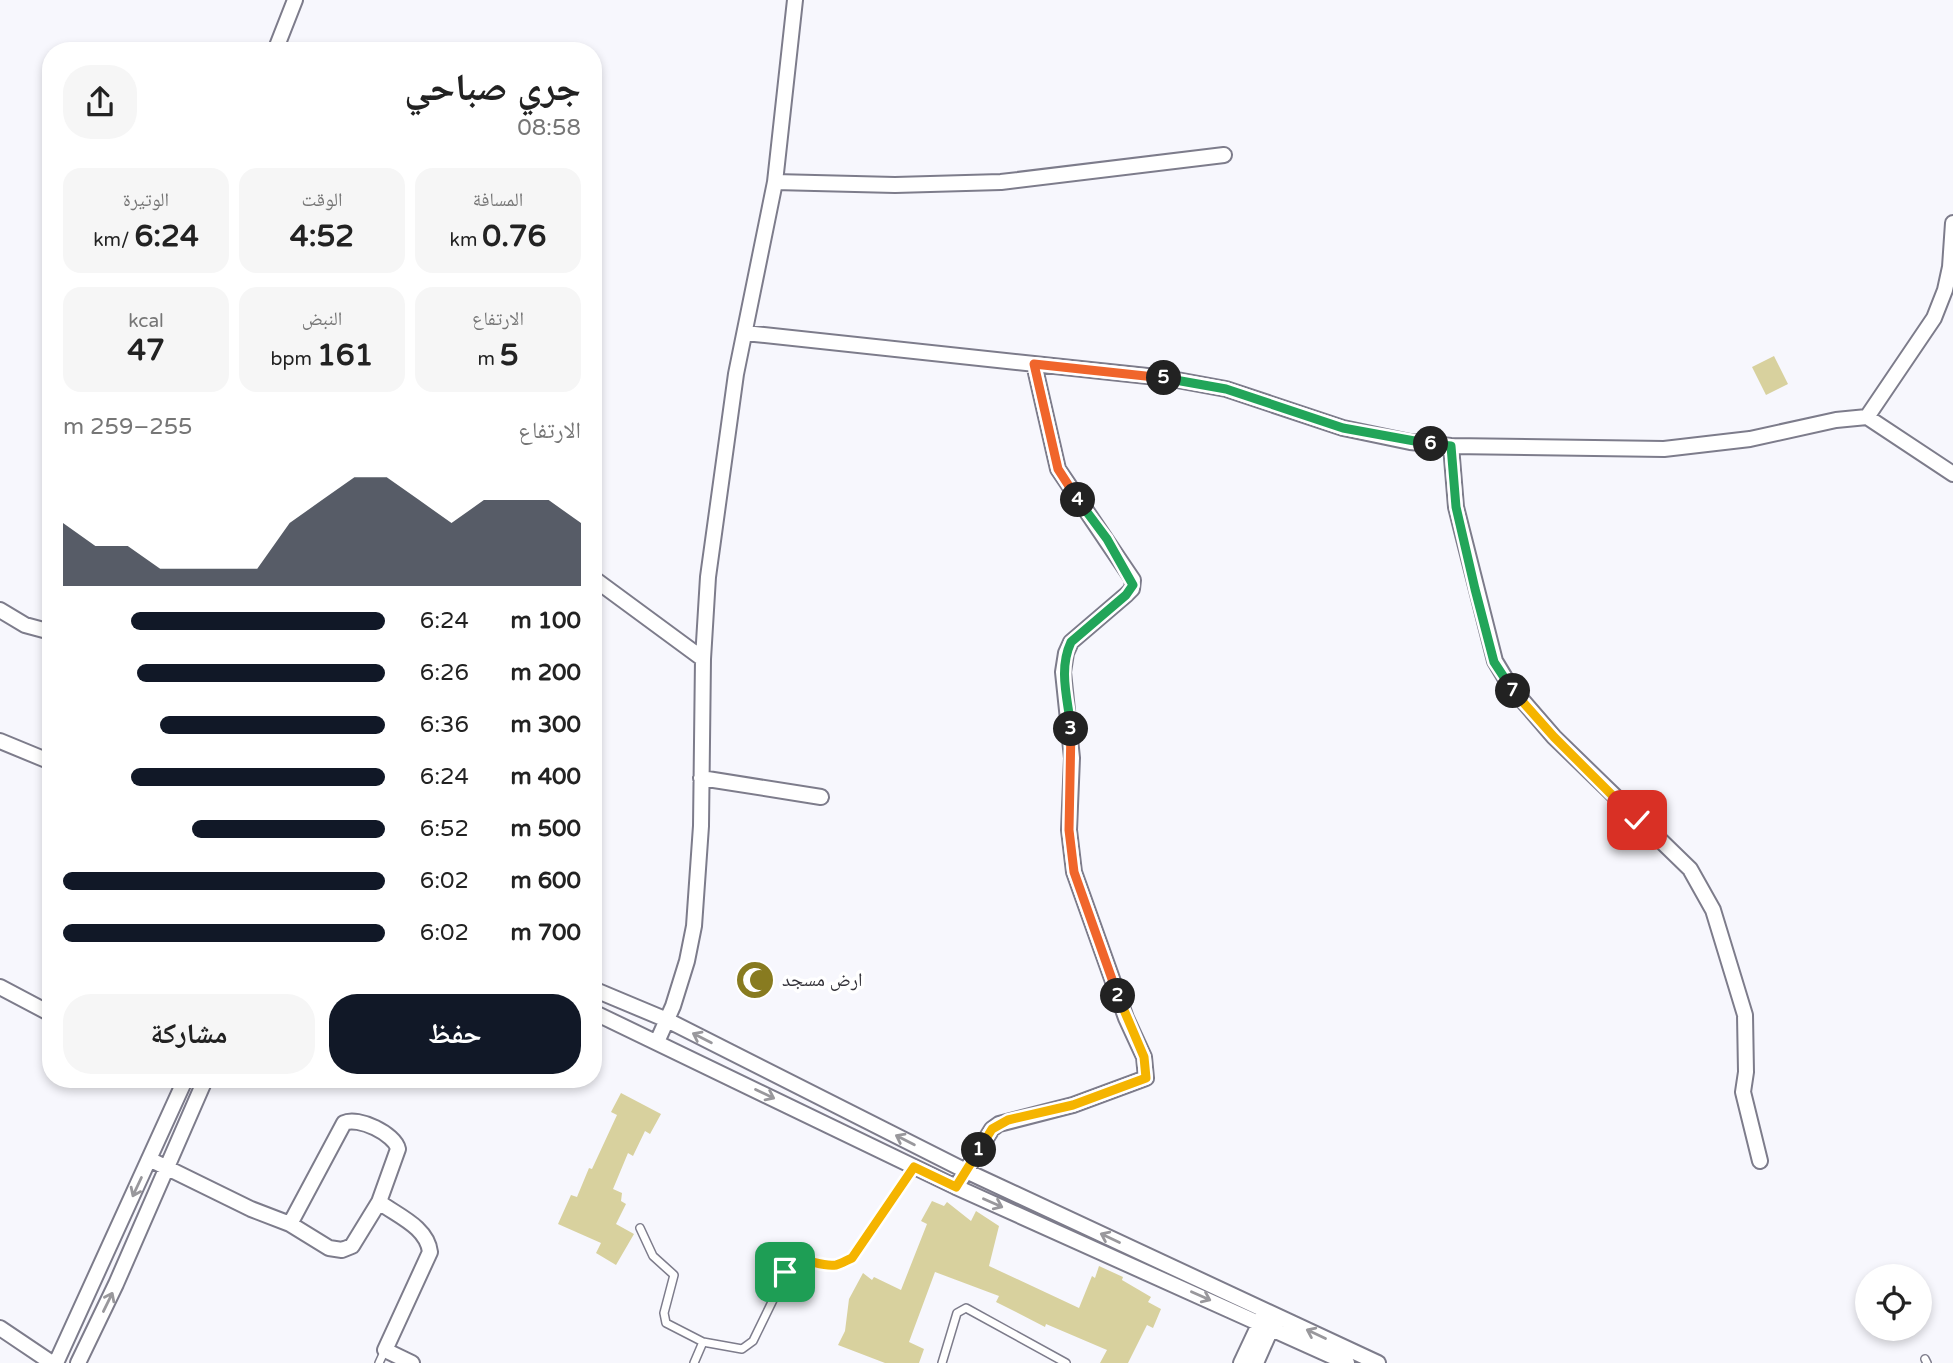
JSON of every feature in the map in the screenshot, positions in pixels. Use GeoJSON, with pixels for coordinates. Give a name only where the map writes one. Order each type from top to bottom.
{"type":"FeatureCollection","features":[{"type":"Feature","properties":{"kind":"street"},"geometry":{"type":"LineString","coordinates":[[279,42],[295,0]]}},
{"type":"Feature","properties":{"kind":"street"},"geometry":{"type":"LineString","coordinates":[[657,1042],[687,961],[694,926],[699,880],[703,659],[708,577],[725,442],[775,182],[795,0]]}},
{"type":"Feature","properties":{"kind":"street"},"geometry":{"type":"LineString","coordinates":[[775,182],[895,185],[1001,182],[1224,155]]}},
{"type":"Feature","properties":{"kind":"street"},"geometry":{"type":"LineString","coordinates":[[1867,417],[1934,318],[1945,290],[1950,267],[1953,223]]}},
{"type":"Feature","properties":{"kind":"street"},"geometry":{"type":"LineString","coordinates":[[745,333],[1166,378],[1226,389],[1343,428],[1410,442],[1451,446],[1664,449],[1750,439],[1836,420],[1867,417],[1953,474]]}},
{"type":"Feature","properties":{"kind":"street"},"geometry":{"type":"LineString","coordinates":[[956,1187],[992,1129],[999,1124],[1073,1105],[1146,1078],[1144,1057],[1126,1018],[1074,872],[1069,830],[1072,736],[1063,672],[1071,642],[1132,589],[1133,580],[1058,469],[1034,364]]}},
{"type":"Feature","properties":{"kind":"street"},"geometry":{"type":"LineString","coordinates":[[1451,446],[1456,507],[1494,662],[1510,687],[1554,737],[1690,869],[1713,910],[1745,1015],[1745,1072],[1742,1091],[1760,1161]]}},
{"type":"Feature","properties":{"kind":"street"},"geometry":{"type":"LineString","coordinates":[[602,585],[703,659]]}},
{"type":"Feature","properties":{"kind":"street"},"geometry":{"type":"LineString","coordinates":[[0,610],[25,625],[42,630]]}},
{"type":"Feature","properties":{"kind":"street"},"geometry":{"type":"LineString","coordinates":[[0,741],[42,758]]}},
{"type":"Feature","properties":{"kind":"street"},"geometry":{"type":"LineString","coordinates":[[701,778],[821,797]]}},
{"type":"Feature","properties":{"kind":"street"},"geometry":{"type":"LineString","coordinates":[[0,987],[42,1009]]}},
{"type":"Feature","properties":{"kind":"street"},"geometry":{"type":"LineString","coordinates":[[602,993],[667,1020],[966,1171],[1269,1319],[1348,1363]]}},
{"type":"Feature","properties":{"kind":"street"},"geometry":{"type":"LineString","coordinates":[[602,1016],[956,1187],[1378,1363]]}},
{"type":"Feature","properties":{"kind":"street"},"geometry":{"type":"LineString","coordinates":[[0,1328],[54,1363],[149,1159],[177,1088]]}},
{"type":"Feature","properties":{"kind":"street"},"geometry":{"type":"LineString","coordinates":[[78,1363],[201,1088]]}},
{"type":"Feature","properties":{"kind":"street"},"geometry":{"type":"LineString","coordinates":[[149,1159],[251,1209],[290,1224],[329,1248],[342,1250],[352,1247],[379,1202],[398,1146],[393,1139],[358,1121],[348,1120],[344,1123],[290,1224]]}},
{"type":"Feature","properties":{"kind":"street"},"geometry":{"type":"LineString","coordinates":[[379,1202],[420,1230],[429,1243],[430,1252],[382,1357],[412,1363]]}},
{"type":"Feature","properties":{"kind":"street"},"geometry":{"type":"LineString","coordinates":[[1241,1363],[1269,1319]]}},
{"type":"Feature","properties":{"kind":"street"},"geometry":{"type":"LineString","coordinates":[[1256,1363],[1269,1319]]}},
{"type":"Feature","properties":{"kind":"lane"},"geometry":{"type":"LineString","coordinates":[[639,1227],[653,1256],[674,1275],[664,1313],[665,1320],[703,1342],[742,1349],[749,1345],[791,1263],[798,1260],[835,1265],[852,1258],[914,1167]]}},
{"type":"Feature","properties":{"kind":"lane"},"geometry":{"type":"LineString","coordinates":[[942,1363],[957,1313],[966,1308],[1066,1363]]}},
{"type":"Feature","properties":{"kind":"lane"},"geometry":{"type":"LineString","coordinates":[[694,1363],[703,1342]]}},
{"type":"Feature","properties":{"kind":"building"},"geometry":{"type":"Polygon","coordinates":[[[1774,356],[1788,384],[1766,395],[1752,367],[1774,356]]]}},
{"type":"Feature","properties":{"kind":"building"},"geometry":{"type":"Polygon","coordinates":[[[621,1093],[661,1114],[650,1134],[645,1131],[633,1156],[628,1153],[613,1189],[622,1193],[621,1201],[626,1204],[616,1224],[634,1234],[616,1265],[596,1253],[601,1243],[558,1224],[571,1195],[577,1197],[589,1168],[592,1169],[617,1115],[611,1112],[621,1093]]]}},
{"type":"Feature","properties":{"kind":"building"},"geometry":{"type":"Polygon","coordinates":[[[932,1201],[944,1206],[947,1202],[971,1221],[976,1211],[999,1226],[989,1266],[1079,1308],[1099,1266],[1123,1277],[1122,1280],[1151,1297],[1148,1302],[1161,1309],[1153,1328],[1147,1325],[1128,1363],[1100,1363],[1107,1350],[1046,1324],[1045,1327],[996,1302],[999,1296],[935,1272],[909,1342],[924,1349],[919,1363],[885,1363],[838,1345],[845,1331],[849,1299],[863,1273],[872,1280],[874,1277],[901,1290],[927,1224],[921,1221],[932,1201]]]}},
{"type":"Feature","properties":{"kind":"place","name":"ارض مسجد"},"geometry":{"type":"Point","coordinates":[755,980]}},
{"type":"Feature","properties":{"kind":"route"},"geometry":{"type":"LineString","coordinates":[[785,1272],[791,1263],[798,1260],[835,1265],[852,1258],[914,1167],[956,1187],[992,1129],[999,1124],[1073,1105],[1146,1078],[1144,1057],[1126,1018],[1074,872],[1069,830],[1072,736],[1063,672],[1071,642],[1126,595],[1132,589],[1133,580],[1058,469],[1034,364],[1166,378],[1226,389],[1343,428],[1410,442],[1451,446],[1456,507],[1494,662],[1521,701],[1637,820]]}}]}
